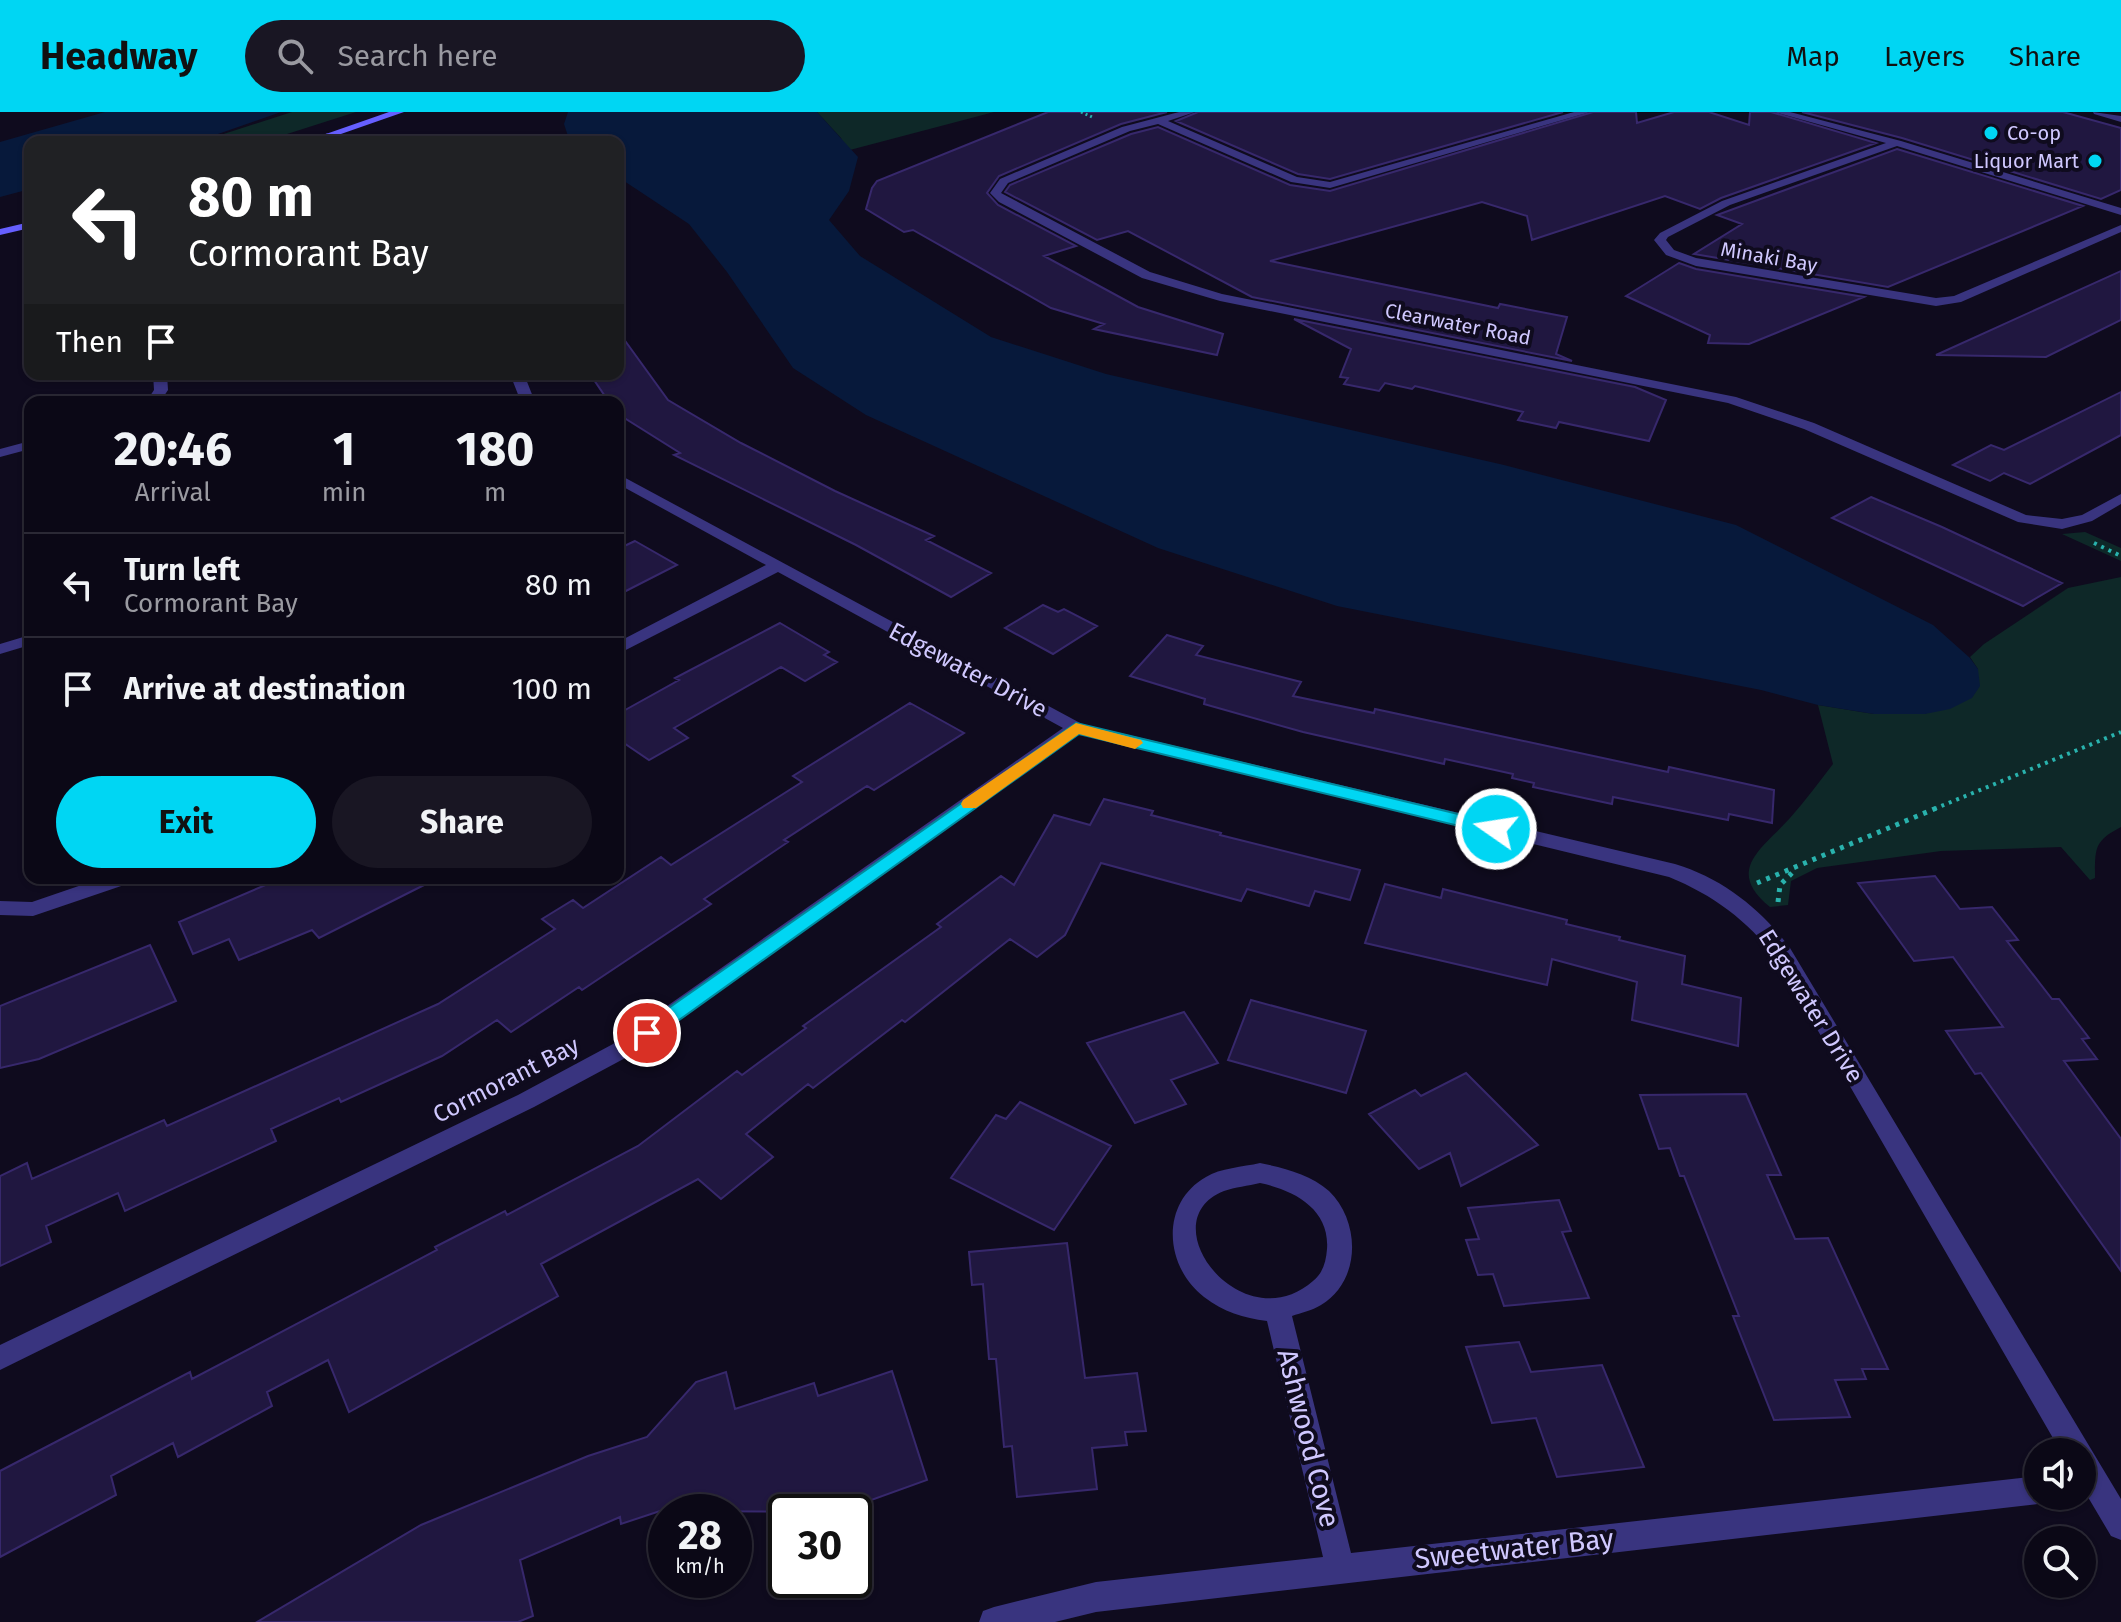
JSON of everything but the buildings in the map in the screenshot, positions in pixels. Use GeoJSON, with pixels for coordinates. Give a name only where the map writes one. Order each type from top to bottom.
{"type":"FeatureCollection","features":[{"type":"Feature","properties":{"kind":"street"},"geometry":{"type":"LineString","coordinates":[[327,136],[399,112]]}},
{"type":"Feature","properties":{"kind":"street","name":"Clearwater Road"},"geometry":{"type":"LineString","coordinates":[[1190,112],[1126,129],[1004,181],[995,193],[1126,266],[1168,283],[1235,300],[1731,400],[1809,426],[2023,519],[2062,524],[2087,518],[2121,498]]}},
{"type":"Feature","properties":{"kind":"street"},"geometry":{"type":"LineString","coordinates":[[1158,120],[1295,180],[1330,185],[1585,112]]}},
{"type":"Feature","properties":{"kind":"street"},"geometry":{"type":"LineString","coordinates":[[1779,112],[1897,143],[2121,212]]}},
{"type":"Feature","properties":{"kind":"street","name":"Minaki Bay"},"geometry":{"type":"LineString","coordinates":[[1897,143],[1701,214],[1660,240],[1664,249],[1675,257],[1696,262],[1936,302],[1957,299],[2121,228]]}},
{"type":"Feature","properties":{"kind":"street"},"geometry":{"type":"LineString","coordinates":[[0,232],[24,226]]}},
{"type":"Feature","properties":{"kind":"street"},"geometry":{"type":"LineString","coordinates":[[0,453],[24,447]]}},
{"type":"Feature","properties":{"kind":"street","name":"Edgewater Drive"},"geometry":{"type":"LineString","coordinates":[[624,481],[1076,728],[1675,871],[1706,884],[1733,901],[1764,926],[1783,953],[2068,1438]]}},
{"type":"Feature","properties":{"kind":"street"},"geometry":{"type":"LineString","coordinates":[[624,646],[777,566]]}},
{"type":"Feature","properties":{"kind":"street"},"geometry":{"type":"LineString","coordinates":[[0,649],[24,642]]}},
{"type":"Feature","properties":{"kind":"street","name":"Cormorant Bay"},"geometry":{"type":"LineString","coordinates":[[0,1358],[526,1101],[621,1050],[1076,728]]}},
{"type":"Feature","properties":{"kind":"street"},"geometry":{"type":"LineString","coordinates":[[0,908],[33,909],[106,884]]}},
{"type":"Feature","properties":{"kind":"street"},"geometry":{"type":"LineString","coordinates":[[1260,1173],[1285,1178],[1309,1189],[1327,1206],[1339,1227],[1342,1249],[1337,1271],[1324,1290],[1303,1303],[1277,1309],[1250,1307],[1224,1298],[1203,1282],[1188,1261],[1182,1239],[1185,1217],[1195,1198],[1213,1183],[1235,1174],[1260,1173]]}},
{"type":"Feature","properties":{"kind":"street","name":"Ashwood Cove"},"geometry":{"type":"LineString","coordinates":[[1277,1309],[1340,1567]]}},
{"type":"Feature","properties":{"kind":"street"},"geometry":{"type":"LineString","coordinates":[[2096,1491],[2121,1526]]}},
{"type":"Feature","properties":{"kind":"street","name":"Sweetwater Bay"},"geometry":{"type":"LineString","coordinates":[[994,1622],[1096,1597],[2024,1492]]}},
{"type":"Feature","properties":{"kind":"lane"},"geometry":{"type":"LineString","coordinates":[[2097,112],[2121,119]]}},
{"type":"Feature","properties":{"kind":"path"},"geometry":{"type":"LineString","coordinates":[[1733,901],[1753,885],[2121,732]]}},
{"type":"Feature","properties":{"kind":"path"},"geometry":{"type":"LineString","coordinates":[[1764,926],[1783,919],[1778,901],[1780,885],[1799,867]]}},
{"type":"Feature","properties":{"kind":"green space"},"geometry":{"type":"Polygon","coordinates":[[[292,112],[356,112],[281,136],[218,136],[292,112]]]}},
{"type":"Feature","properties":{"kind":"green space"},"geometry":{"type":"Polygon","coordinates":[[[817,112],[994,112],[846,151],[841,138],[817,112]]]}},
{"type":"Feature","properties":{"kind":"green space"},"geometry":{"type":"Polygon","coordinates":[[[2085,532],[2121,548],[2121,561],[2062,534],[2085,532]]]}},
{"type":"Feature","properties":{"kind":"green space"},"geometry":{"type":"Polygon","coordinates":[[[2121,577],[2121,827],[2098,846],[2095,878],[2090,880],[2061,847],[1941,851],[1817,868],[1791,881],[1788,905],[1770,907],[1757,894],[1750,882],[1749,870],[1753,860],[1833,764],[1818,705],[1874,714],[1925,714],[1978,669],[1970,657],[1984,644],[2068,588],[2121,577]]]}},
{"type":"Feature","properties":{"kind":"water"},"geometry":{"type":"Polygon","coordinates":[[[105,112],[281,112],[212,136],[24,136],[24,191],[0,197],[0,142],[105,112]]]}},
{"type":"Feature","properties":{"kind":"water"},"geometry":{"type":"Polygon","coordinates":[[[568,112],[817,112],[858,157],[849,191],[829,220],[860,256],[991,337],[1106,374],[1504,465],[1736,525],[1933,625],[1970,658],[1978,669],[1980,686],[1972,698],[1950,709],[1925,714],[1874,714],[1818,705],[1761,690],[1337,606],[1158,548],[866,415],[793,368],[727,272],[689,224],[624,181],[624,136],[568,136],[564,124],[568,112]]]}},
{"type":"Feature","properties":{"kind":"slow traffic"},"geometry":{"type":"LineString","coordinates":[[970,804],[1076,728],[1135,743]]}},
{"type":"Feature","properties":{"kind":"place","name":"Co-op"},"geometry":{"type":"Point","coordinates":[1991,133]}},
{"type":"Feature","properties":{"kind":"place","name":"Liquor Mart"},"geometry":{"type":"Point","coordinates":[2095,161]}},
{"type":"Feature","properties":{"kind":"route"},"geometry":{"type":"LineString","coordinates":[[647,1033],[1076,728],[1496,829]]}}]}
